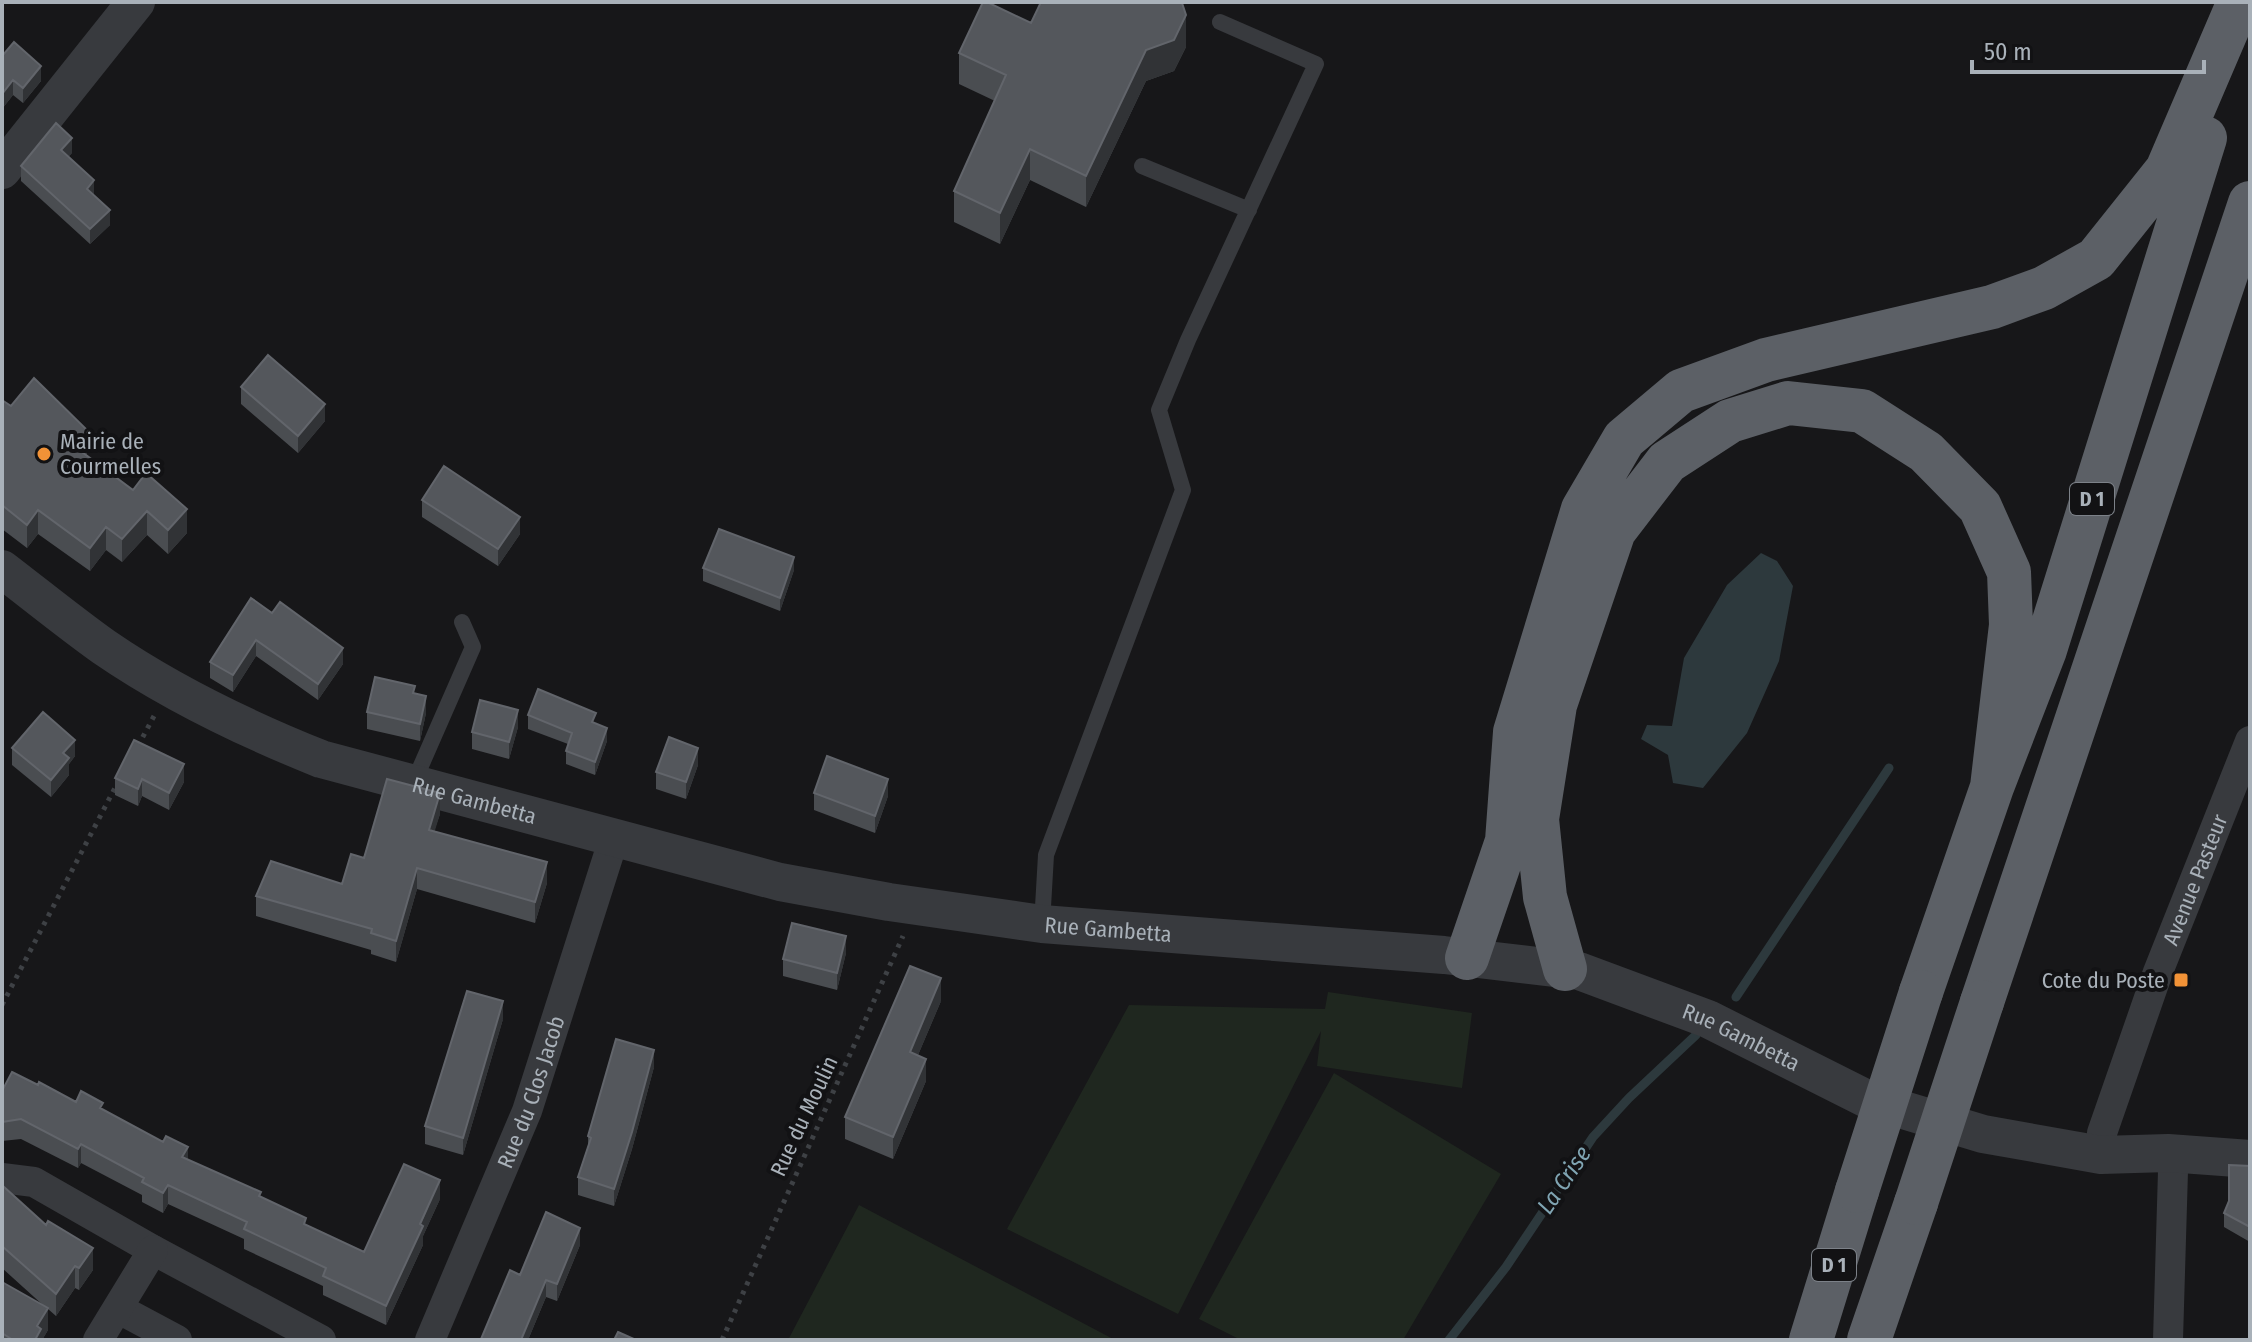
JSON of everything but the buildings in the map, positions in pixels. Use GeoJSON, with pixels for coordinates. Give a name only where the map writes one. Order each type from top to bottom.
{"type":"FeatureCollection","features":[{"type":"Feature","properties":{"kind":"highway"},"geometry":{"type":"LineString","coordinates":[[1467,958],[1507,841],[1515,732],[1583,509],[1624,439],[1681,391],[1766,360],[1992,307],[2044,288],[2096,259],[2167,170],[2239,2]]}},
{"type":"Feature","properties":{"kind":"highway","name":"D 1"},"geometry":{"type":"LineString","coordinates":[[1811,1340],[1921,992],[1992,787],[2045,650],[2248,2]]}},
{"type":"Feature","properties":{"kind":"highway","name":"D 1"},"geometry":{"type":"LineString","coordinates":[[1869,1340],[2250,203]]}},
{"type":"Feature","properties":{"kind":"highway"},"geometry":{"type":"LineString","coordinates":[[1565,969],[1545,897],[1537,819],[1555,705],[1614,531],[1667,462],[1730,421],[1788,403],[1862,411],[1926,452],[1980,507],[2009,572],[2011,625],[1992,787]]}},
{"type":"Feature","properties":{"kind":"highway"},"geometry":{"type":"LineString","coordinates":[[1891,1340],[1916,1203]]}},
{"type":"Feature","properties":{"kind":"street"},"geometry":{"type":"LineString","coordinates":[[2,170],[136,2]]}},
{"type":"Feature","properties":{"kind":"street","name":"Rue Gambetta"},"geometry":{"type":"LineString","coordinates":[[2,569],[105,647],[256,733],[321,759],[780,882],[1042,924],[1467,958],[1579,971],[1708,1019],[1867,1099],[1983,1134],[2101,1155],[2168,1153],[2250,1159]]}},
{"type":"Feature","properties":{"kind":"street","name":"Avenue Pasteur"},"geometry":{"type":"LineString","coordinates":[[2101,1155],[2102,1133],[2158,972],[2250,741]]}},
{"type":"Feature","properties":{"kind":"street","name":"Rue du Clos Jacob"},"geometry":{"type":"LineString","coordinates":[[430,1340],[527,1111],[614,838]]}},
{"type":"Feature","properties":{"kind":"street"},"geometry":{"type":"LineString","coordinates":[[2168,1153],[2173,1171],[2168,1340]]}},
{"type":"Feature","properties":{"kind":"street"},"geometry":{"type":"LineString","coordinates":[[2,1178],[34,1182],[321,1340]]}},
{"type":"Feature","properties":{"kind":"street"},"geometry":{"type":"LineString","coordinates":[[98,1340],[153,1250]]}},
{"type":"Feature","properties":{"kind":"street"},"geometry":{"type":"LineString","coordinates":[[119,1309],[177,1340]]}},
{"type":"Feature","properties":{"kind":"lane"},"geometry":{"type":"LineString","coordinates":[[1042,924],[1046,855],[1183,490],[1159,410],[1188,340],[1316,64],[1220,22]]}},
{"type":"Feature","properties":{"kind":"lane"},"geometry":{"type":"LineString","coordinates":[[1142,166],[1249,210]]}},
{"type":"Feature","properties":{"kind":"lane"},"geometry":{"type":"LineString","coordinates":[[413,784],[473,647],[462,622]]}},
{"type":"Feature","properties":{"kind":"path"},"geometry":{"type":"LineString","coordinates":[[133,754],[170,686]]}},
{"type":"Feature","properties":{"kind":"path"},"geometry":{"type":"LineString","coordinates":[[2,1005],[119,781]]}},
{"type":"Feature","properties":{"kind":"path","name":"Rue du Moulin"},"geometry":{"type":"LineString","coordinates":[[722,1340],[917,906]]}},
{"type":"Feature","properties":{"kind":"shaded area"},"geometry":{"type":"Polygon","coordinates":[[[1761,553],[1777,561],[1793,586],[1779,661],[1747,733],[1703,788],[1673,783],[1668,755],[1641,739],[1647,725],[1672,726],[1684,658],[1727,585],[1761,553]]]}},
{"type":"Feature","properties":{"kind":"shaded area"},"geometry":{"type":"Polygon","coordinates":[[[1328,992],[1472,1013],[1462,1088],[1317,1066],[1321,1031],[1178,1314],[1007,1229],[1129,1005],[1325,1009],[1328,992]]]}},
{"type":"Feature","properties":{"kind":"shaded area"},"geometry":{"type":"Polygon","coordinates":[[[1334,1073],[1501,1174],[1403,1340],[1241,1340],[1199,1319],[1334,1073]]]}},
{"type":"Feature","properties":{"kind":"shaded area"},"geometry":{"type":"Polygon","coordinates":[[[859,1205],[1115,1340],[788,1340],[859,1205]]]}},
{"type":"Feature","properties":{"kind":"waterway","name":"La Crise"},"geometry":{"type":"LineString","coordinates":[[1736,997],[1889,768]]}},
{"type":"Feature","properties":{"kind":"waterway","name":"La Crise"},"geometry":{"type":"LineString","coordinates":[[1449,1340],[1506,1267],[1593,1137],[1696,1035]]}},
{"type":"Feature","properties":{"kind":"place","name":"Mairie de Courmelles"},"geometry":{"type":"Point","coordinates":[44,454]}},
{"type":"Feature","properties":{"kind":"place","name":"Cote du Poste"},"geometry":{"type":"Point","coordinates":[2181,980]}}]}
